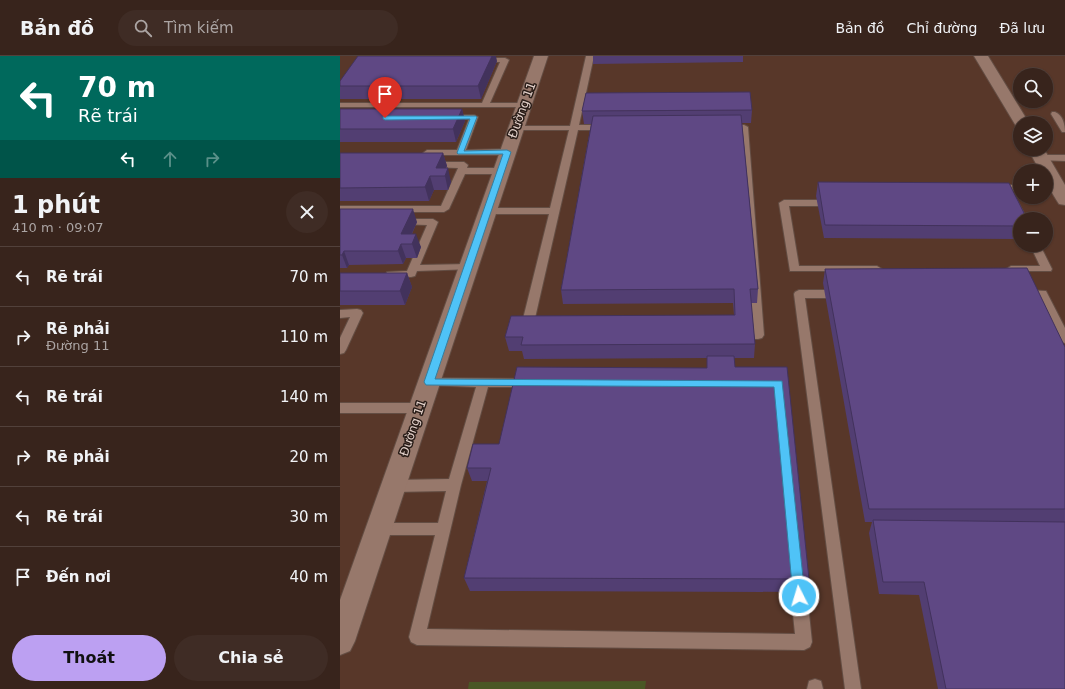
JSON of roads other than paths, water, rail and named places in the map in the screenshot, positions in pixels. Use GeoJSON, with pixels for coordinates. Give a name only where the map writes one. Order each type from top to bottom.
{"type":"FeatureCollection","features":[{"type":"Feature","properties":{"kind":"street","name":"Đường 11"},"geometry":{"type":"LineString","coordinates":[[340,641],[541,56]]}},
{"type":"Feature","properties":{"kind":"street"},"geometry":{"type":"LineString","coordinates":[[981,56],[1016,116]]}},
{"type":"Feature","properties":{"kind":"street"},"geometry":{"type":"LineString","coordinates":[[1039,156],[1056,191]]}},
{"type":"Feature","properties":{"kind":"lane"},"geometry":{"type":"LineString","coordinates":[[516,128],[574,128],[744,127],[758,335],[526,331],[574,128],[590,56]]}},
{"type":"Feature","properties":{"kind":"lane"},"geometry":{"type":"LineString","coordinates":[[474,60],[505,60],[484,105]]}},
{"type":"Feature","properties":{"kind":"lane"},"geometry":{"type":"LineString","coordinates":[[340,105],[525,105]]}},
{"type":"Feature","properties":{"kind":"lane"},"geometry":{"type":"LineString","coordinates":[[1065,114],[1055,114],[1065,130]]}},
{"type":"Feature","properties":{"kind":"lane"},"geometry":{"type":"LineString","coordinates":[[443,118],[474,117],[460,153]]}},
{"type":"Feature","properties":{"kind":"lane"},"geometry":{"type":"LineString","coordinates":[[420,153],[460,153],[504,162]]}},
{"type":"Feature","properties":{"kind":"lane"},"geometry":{"type":"LineString","coordinates":[[1052,156],[1065,158]]}},
{"type":"Feature","properties":{"kind":"lane"},"geometry":{"type":"LineString","coordinates":[[462,171],[504,162]]}},
{"type":"Feature","properties":{"kind":"lane"},"geometry":{"type":"LineString","coordinates":[[340,209],[444,209],[464,165],[425,165]]}},
{"type":"Feature","properties":{"kind":"lane"},"geometry":{"type":"LineString","coordinates":[[1013,188],[1006,188],[1010,203],[1017,212]]}},
{"type":"Feature","properties":{"kind":"lane"},"geometry":{"type":"LineString","coordinates":[[839,203],[784,203],[794,268],[889,269]]}},
{"type":"Feature","properties":{"kind":"lane"},"geometry":{"type":"LineString","coordinates":[[488,211],[554,211]]}},
{"type":"Feature","properties":{"kind":"lane"},"geometry":{"type":"LineString","coordinates":[[379,274],[411,274],[432,222],[386,222]]}},
{"type":"Feature","properties":{"kind":"lane"},"geometry":{"type":"LineString","coordinates":[[999,269],[1047,269],[1038,252]]}},
{"type":"Feature","properties":{"kind":"lane"},"geometry":{"type":"LineString","coordinates":[[413,268],[469,268]]}},
{"type":"Feature","properties":{"kind":"lane"},"geometry":{"type":"LineString","coordinates":[[1011,293],[1042,293],[1065,338]]}},
{"type":"Feature","properties":{"kind":"lane"},"geometry":{"type":"LineString","coordinates":[[853,689],[799,294],[854,294]]}},
{"type":"Feature","properties":{"kind":"lane"},"geometry":{"type":"LineString","coordinates":[[340,314],[357,314],[340,350]]}},
{"type":"Feature","properties":{"kind":"lane"},"geometry":{"type":"LineString","coordinates":[[429,382],[539,383]]}},
{"type":"Feature","properties":{"kind":"lane"},"geometry":{"type":"LineString","coordinates":[[483,382],[454,485],[417,637],[804,642],[796,564]]}},
{"type":"Feature","properties":{"kind":"lane"},"geometry":{"type":"LineString","coordinates":[[340,408],[420,408]]}},
{"type":"Feature","properties":{"kind":"lane"},"geometry":{"type":"LineString","coordinates":[[394,486],[454,485]]}},
{"type":"Feature","properties":{"kind":"lane"},"geometry":{"type":"LineString","coordinates":[[379,529],[444,529]]}}]}
